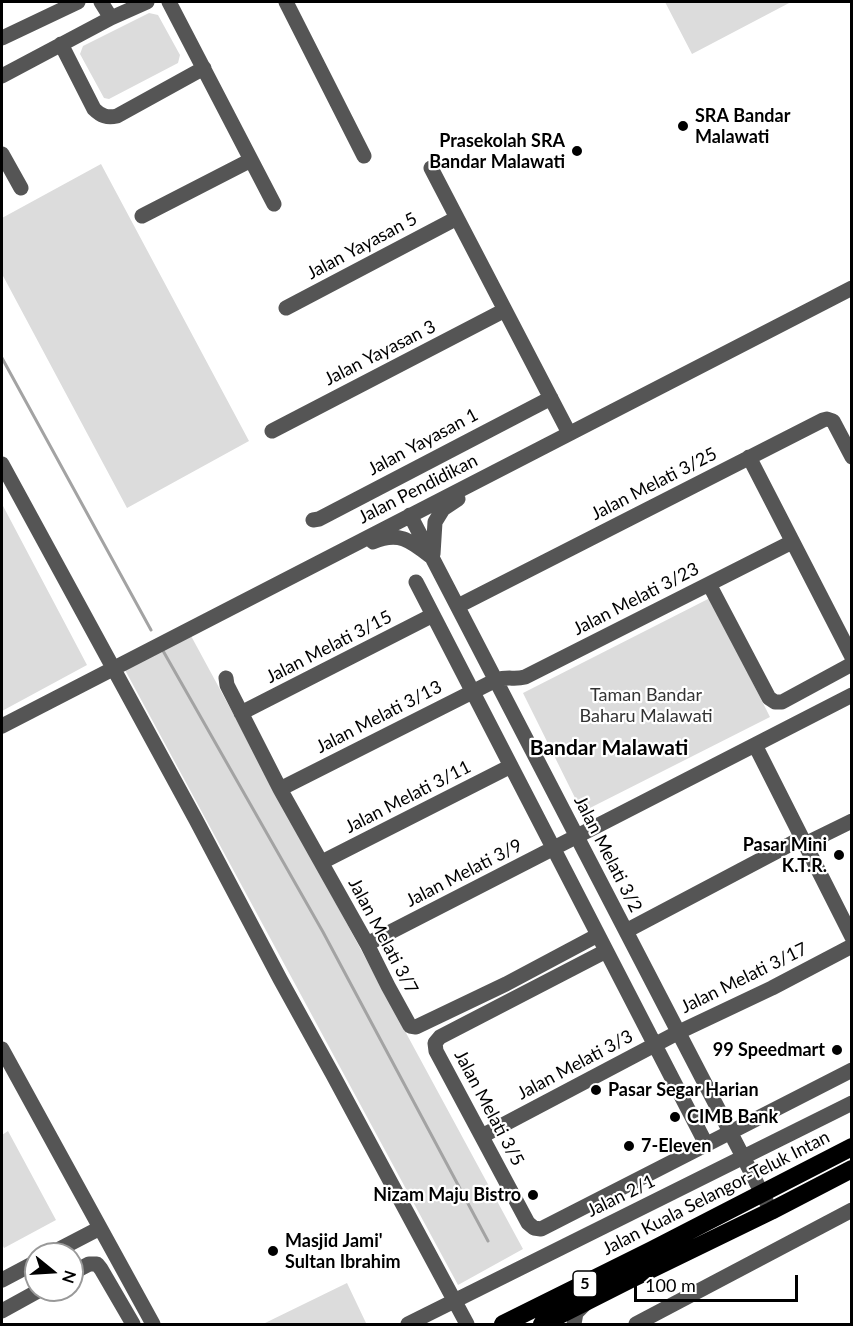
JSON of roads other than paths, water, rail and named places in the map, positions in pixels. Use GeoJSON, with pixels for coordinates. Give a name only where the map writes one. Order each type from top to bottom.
{"type":"FeatureCollection","features":[{"type":"Feature","properties":{"kind":"highway","name":"Jalan Kuala Selangor-Teluk Intan"},"geometry":{"type":"LineString","coordinates":[[503,1324],[852,1147]]}},
{"type":"Feature","properties":{"kind":"highway","name":"5"},"geometry":{"type":"LineString","coordinates":[[542,1324],[852,1169]]}},
{"type":"Feature","properties":{"kind":"street"},"geometry":{"type":"LineString","coordinates":[[2,38],[78,2]]}},
{"type":"Feature","properties":{"kind":"street"},"geometry":{"type":"LineString","coordinates":[[101,2],[111,18]]}},
{"type":"Feature","properties":{"kind":"street"},"geometry":{"type":"LineString","coordinates":[[2,76],[111,18],[147,2]]}},
{"type":"Feature","properties":{"kind":"street"},"geometry":{"type":"LineString","coordinates":[[169,2],[274,204]]}},
{"type":"Feature","properties":{"kind":"street"},"geometry":{"type":"LineString","coordinates":[[286,2],[364,156]]}},
{"type":"Feature","properties":{"kind":"street"},"geometry":{"type":"LineString","coordinates":[[61,44],[94,109],[106,117],[117,116],[204,68]]}},
{"type":"Feature","properties":{"kind":"street"},"geometry":{"type":"LineString","coordinates":[[2,153],[21,188]]}},
{"type":"Feature","properties":{"kind":"street"},"geometry":{"type":"LineString","coordinates":[[142,216],[251,160]]}},
{"type":"Feature","properties":{"kind":"street"},"geometry":{"type":"LineString","coordinates":[[431,168],[569,433]]}},
{"type":"Feature","properties":{"kind":"street","name":"Jalan Yayasan 5"},"geometry":{"type":"LineString","coordinates":[[286,308],[457,218]]}},
{"type":"Feature","properties":{"kind":"street","name":"Jalan Pendidikan"},"geometry":{"type":"LineString","coordinates":[[2,726],[852,288]]}},
{"type":"Feature","properties":{"kind":"street","name":"Jalan Yayasan 3"},"geometry":{"type":"LineString","coordinates":[[273,431],[505,310]]}},
{"type":"Feature","properties":{"kind":"street","name":"Jalan Yayasan 1"},"geometry":{"type":"LineString","coordinates":[[313,520],[319,519],[551,398]]}},
{"type":"Feature","properties":{"kind":"street","name":"Jalan Melati 3/25"},"geometry":{"type":"LineString","coordinates":[[458,606],[827,419],[833,421],[852,457]]}},
{"type":"Feature","properties":{"kind":"street"},"geometry":{"type":"LineString","coordinates":[[749,458],[852,657]]}},
{"type":"Feature","properties":{"kind":"street"},"geometry":{"type":"LineString","coordinates":[[2,464],[467,1324]]}},
{"type":"Feature","properties":{"kind":"street"},"geometry":{"type":"LineString","coordinates":[[433,559],[435,522],[438,516],[443,509],[471,491],[494,472]]}},
{"type":"Feature","properties":{"kind":"street","name":"Jalan Melati 3/2"},"geometry":{"type":"LineString","coordinates":[[410,515],[771,1211]]}},
{"type":"Feature","properties":{"kind":"street"},"geometry":{"type":"LineString","coordinates":[[336,553],[380,539],[399,537],[408,540],[433,559]]}},
{"type":"Feature","properties":{"kind":"street","name":"Jalan Melati 3/23"},"geometry":{"type":"LineString","coordinates":[[496,680],[505,677],[514,679],[525,677],[792,542]]}},
{"type":"Feature","properties":{"kind":"street"},"geometry":{"type":"LineString","coordinates":[[416,582],[706,1144],[852,1070]]}},
{"type":"Feature","properties":{"kind":"street"},"geometry":{"type":"LineString","coordinates":[[709,584],[769,698],[775,702],[782,702],[852,664]]}},
{"type":"Feature","properties":{"kind":"street","name":"Jalan Melati 3/15"},"geometry":{"type":"LineString","coordinates":[[242,712],[433,615]]}},
{"type":"Feature","properties":{"kind":"street","name":"Jalan Melati 3/7"},"geometry":{"type":"LineString","coordinates":[[226,678],[227,685],[280,789],[367,944],[408,1024],[413,1027],[506,984],[598,935]]}},
{"type":"Feature","properties":{"kind":"street","name":"Jalan Melati 3/13"},"geometry":{"type":"LineString","coordinates":[[280,789],[496,680]]}},
{"type":"Feature","properties":{"kind":"street","name":"Jalan Melati 3/9"},"geometry":{"type":"LineString","coordinates":[[367,944],[852,695]]}},
{"type":"Feature","properties":{"kind":"street"},"geometry":{"type":"LineString","coordinates":[[755,745],[852,937]]}},
{"type":"Feature","properties":{"kind":"street","name":"Jalan Melati 3/11"},"geometry":{"type":"LineString","coordinates":[[322,862],[511,766]]}},
{"type":"Feature","properties":{"kind":"street"},"geometry":{"type":"LineString","coordinates":[[626,931],[803,841],[852,821]]}},
{"type":"Feature","properties":{"kind":"street","name":"Jalan Melati 3/17"},"geometry":{"type":"LineString","coordinates":[[655,1045],[852,946]]}},
{"type":"Feature","properties":{"kind":"street","name":"Jalan Melati 3/5"},"geometry":{"type":"LineString","coordinates":[[606,951],[440,1037],[435,1043],[436,1051],[528,1223],[534,1228],[542,1229],[706,1144]]}},
{"type":"Feature","properties":{"kind":"street","name":"Jalan Melati 3/3"},"geometry":{"type":"LineString","coordinates":[[482,1136],[655,1045]]}},
{"type":"Feature","properties":{"kind":"street"},"geometry":{"type":"LineString","coordinates":[[2,1049],[153,1324]]}},
{"type":"Feature","properties":{"kind":"street","name":"Jalan 2/1"},"geometry":{"type":"LineString","coordinates":[[408,1324],[852,1103]]}},
{"type":"Feature","properties":{"kind":"street"},"geometry":{"type":"LineString","coordinates":[[636,1324],[852,1210]]}},
{"type":"Feature","properties":{"kind":"street"},"geometry":{"type":"LineString","coordinates":[[73,1242],[100,1228]]}},
{"type":"Feature","properties":{"kind":"street"},"geometry":{"type":"LineString","coordinates":[[84,1267],[97,1264],[133,1324]]}},
{"type":"Feature","properties":{"kind":"street"},"geometry":{"type":"LineString","coordinates":[[2,1280],[24,1268]]}},
{"type":"Feature","properties":{"kind":"street"},"geometry":{"type":"LineString","coordinates":[[2,1311],[24,1299]]}},
{"type":"Feature","properties":{"kind":"street"},"geometry":{"type":"LineString","coordinates":[[574,1324],[576,1313],[586,1303]]}},
{"type":"Feature","properties":{"kind":"waterway"},"geometry":{"type":"LineString","coordinates":[[2,358],[151,630]]}},
{"type":"Feature","properties":{"kind":"waterway"},"geometry":{"type":"LineString","coordinates":[[162,649],[323,932],[488,1241]]}},
{"type":"Feature","properties":{"kind":"place","name":"SRA Bandar Malawati"},"geometry":{"type":"Point","coordinates":[683,126]}},
{"type":"Feature","properties":{"kind":"place","name":"Prasekolah SRA Bandar Malawati"},"geometry":{"type":"Point","coordinates":[577,151]}},
{"type":"Feature","properties":{"kind":"place","name":"Pasar Mini K.T.R."},"geometry":{"type":"Point","coordinates":[839,855]}},
{"type":"Feature","properties":{"kind":"place","name":"99 Speedmart"},"geometry":{"type":"Point","coordinates":[837,1050]}},
{"type":"Feature","properties":{"kind":"place","name":"Pasar Segar Harian"},"geometry":{"type":"Point","coordinates":[596,1090]}},
{"type":"Feature","properties":{"kind":"place","name":"CIMB Bank"},"geometry":{"type":"Point","coordinates":[675,1117]}},
{"type":"Feature","properties":{"kind":"place","name":"7-Eleven"},"geometry":{"type":"Point","coordinates":[629,1146]}},
{"type":"Feature","properties":{"kind":"place","name":"Nizam Maju Bistro"},"geometry":{"type":"Point","coordinates":[533,1195]}},
{"type":"Feature","properties":{"kind":"place","name":"Masjid Jami' Sultan Ibrahim"},"geometry":{"type":"Point","coordinates":[273,1251]}},
{"type":"Feature","properties":{"kind":"district","name":"Bandar Malawati"},"geometry":{"type":"Point","coordinates":[609,748]}},
{"type":"Feature","properties":{"kind":"park label","name":"Taman Bandar Baharu Malawati"},"geometry":{"type":"Point","coordinates":[646,705]}}]}
